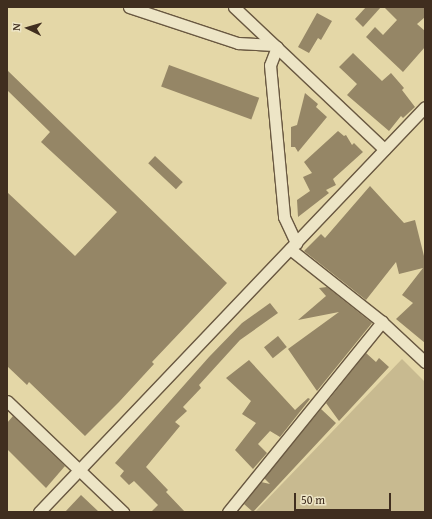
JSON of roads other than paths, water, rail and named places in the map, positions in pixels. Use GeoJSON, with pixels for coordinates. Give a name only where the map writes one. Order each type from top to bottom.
{"type":"FeatureCollection","features":[{"type":"Feature","properties":{"kind":"street"},"geometry":{"type":"LineString","coordinates":[[129,7],[238,43],[276,46]]}},
{"type":"Feature","properties":{"kind":"street"},"geometry":{"type":"LineString","coordinates":[[234,7],[384,149]]}},
{"type":"Feature","properties":{"kind":"street"},"geometry":{"type":"LineString","coordinates":[[276,46],[270,65],[284,217],[293,246],[382,322],[425,362]]}},
{"type":"Feature","properties":{"kind":"street"},"geometry":{"type":"LineString","coordinates":[[39,512],[384,149],[425,108]]}},
{"type":"Feature","properties":{"kind":"street"},"geometry":{"type":"LineString","coordinates":[[228,512],[382,322]]}},
{"type":"Feature","properties":{"kind":"street"},"geometry":{"type":"LineString","coordinates":[[7,401],[123,512]]}}]}
